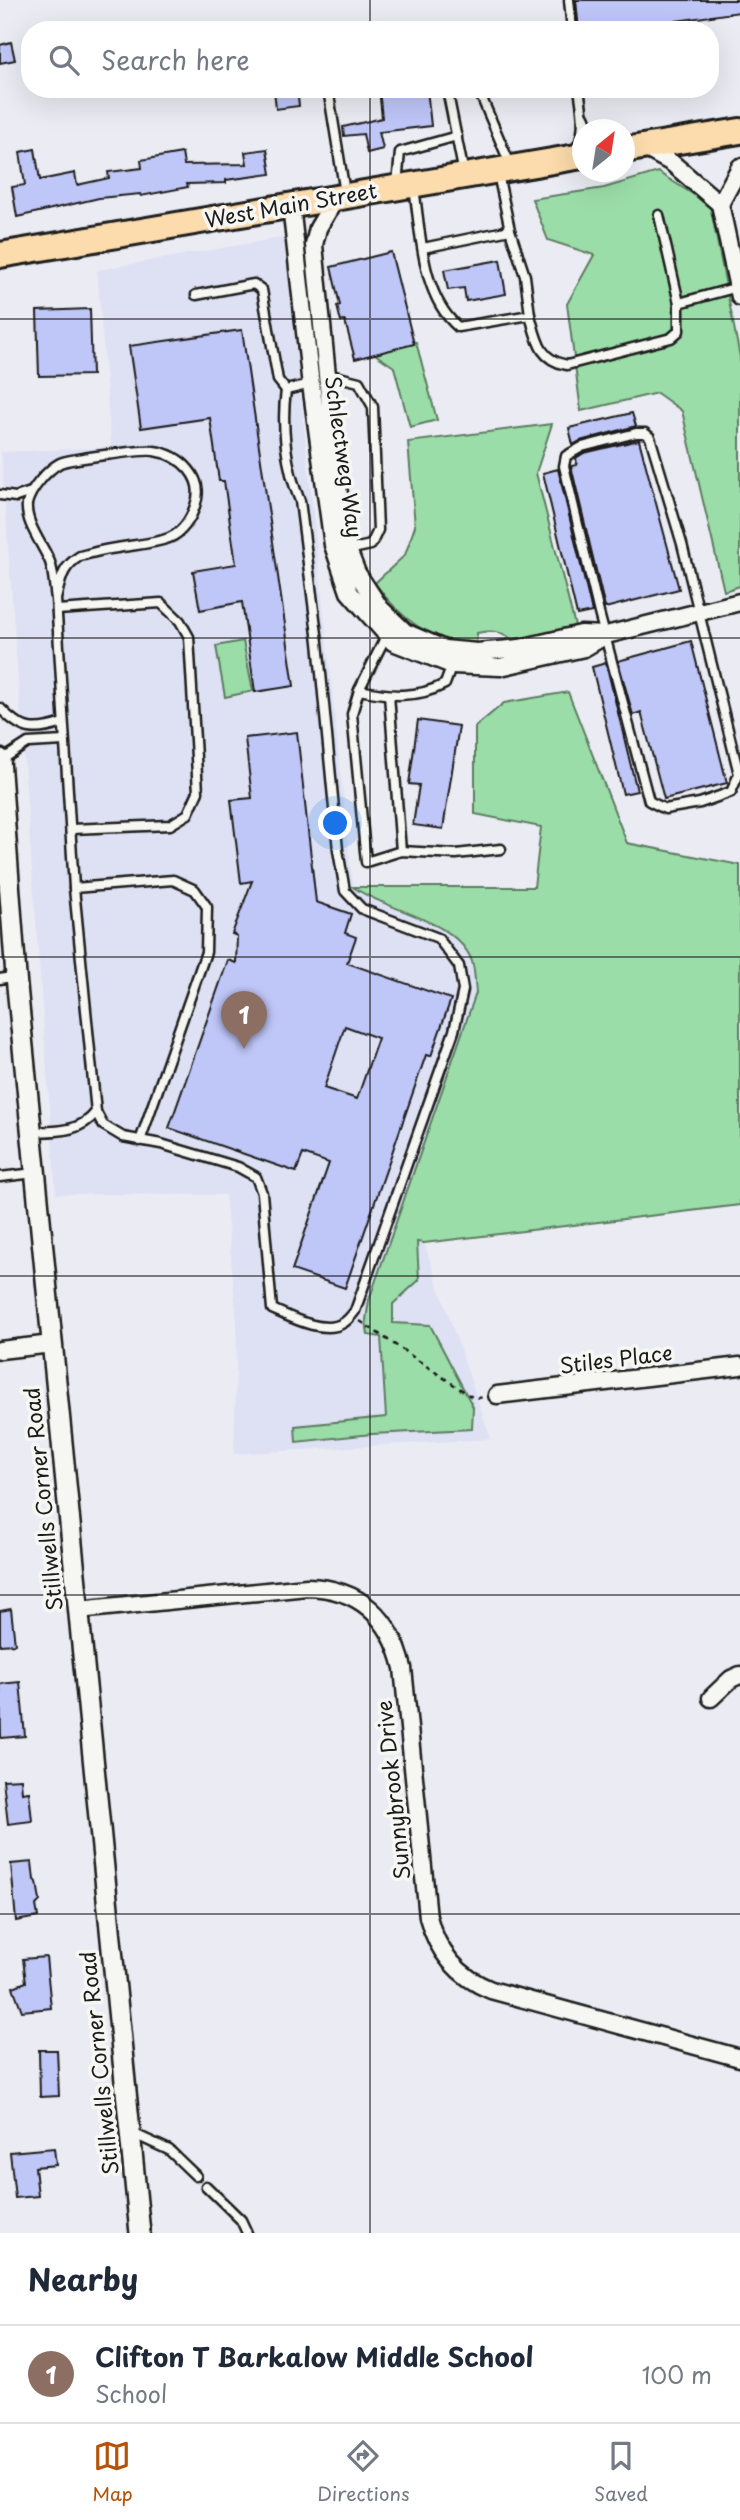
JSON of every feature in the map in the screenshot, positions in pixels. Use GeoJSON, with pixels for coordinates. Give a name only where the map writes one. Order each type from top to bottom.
{"type":"FeatureCollection","features":[{"type":"Feature","properties":{"kind":"main road"},"geometry":{"type":"LineString","coordinates":[[635,148],[740,131]]}},
{"type":"Feature","properties":{"kind":"main road","name":"West Main Street"},"geometry":{"type":"LineString","coordinates":[[0,256],[572,158]]}},
{"type":"Feature","properties":{"kind":"street"},"geometry":{"type":"LineString","coordinates":[[635,148],[672,163],[720,204],[739,292]]}},
{"type":"Feature","properties":{"kind":"street"},"geometry":{"type":"LineString","coordinates":[[720,204],[740,167]]}},
{"type":"Feature","properties":{"kind":"street","name":"Schlectweg Way"},"geometry":{"type":"LineString","coordinates":[[341,197],[318,228],[314,245],[341,514],[342,552]]}},
{"type":"Feature","properties":{"kind":"street","name":"Schlectweg Way"},"geometry":{"type":"LineString","coordinates":[[291,205],[310,380],[349,592],[391,629],[405,632],[444,649],[477,652],[520,648],[581,634],[606,635],[740,602]]}},
{"type":"Feature","properties":{"kind":"street","name":"Schlectweg Way"},"geometry":{"type":"LineString","coordinates":[[391,629],[393,642],[452,665],[500,667],[584,649],[606,635]]}},
{"type":"Feature","properties":{"kind":"street","name":"Stillwells Corner Road"},"geometry":{"type":"LineString","coordinates":[[0,760],[8,977],[32,1132],[140,2233]]}},
{"type":"Feature","properties":{"kind":"street"},"geometry":{"type":"LineString","coordinates":[[0,1350],[52,1344]]}},
{"type":"Feature","properties":{"kind":"street","name":"Stiles Place"},"geometry":{"type":"LineString","coordinates":[[497,1395],[740,1366]]}},
{"type":"Feature","properties":{"kind":"street","name":"Sunnybrook Drive"},"geometry":{"type":"LineString","coordinates":[[78,1610],[307,1587],[334,1590],[360,1601],[374,1611],[391,1633],[399,1649],[428,1917],[437,1943],[446,1956],[466,1976],[491,1990],[740,2058]]}},
{"type":"Feature","properties":{"kind":"street"},"geometry":{"type":"LineString","coordinates":[[711,1698],[731,1679],[740,1675]]}},
{"type":"Feature","properties":{"kind":"lane"},"geometry":{"type":"LineString","coordinates":[[569,0],[571,21]]}},
{"type":"Feature","properties":{"kind":"lane"},"geometry":{"type":"LineString","coordinates":[[329,98],[341,197]]}},
{"type":"Feature","properties":{"kind":"lane"},"geometry":{"type":"LineString","coordinates":[[449,98],[465,177]]}},
{"type":"Feature","properties":{"kind":"lane"},"geometry":{"type":"LineString","coordinates":[[481,98],[505,170],[510,230],[525,276],[530,316],[545,356],[556,363],[567,365],[671,338],[679,331],[679,303],[659,215]]}},
{"type":"Feature","properties":{"kind":"lane"},"geometry":{"type":"LineString","coordinates":[[580,98],[583,119]]}},
{"type":"Feature","properties":{"kind":"lane"},"geometry":{"type":"LineString","coordinates":[[583,114],[585,119]]}},
{"type":"Feature","properties":{"kind":"lane"},"geometry":{"type":"LineString","coordinates":[[457,136],[400,152],[405,186],[432,286],[444,315],[458,327],[530,316]]}},
{"type":"Feature","properties":{"kind":"lane"},"geometry":{"type":"LineString","coordinates":[[422,247],[510,230]]}},
{"type":"Feature","properties":{"kind":"lane"},"geometry":{"type":"LineString","coordinates":[[31,492],[27,505],[28,517],[51,566],[56,599],[75,888],[96,1112],[103,1125],[111,1132],[238,1167],[256,1177],[262,1193],[272,1309],[303,1323],[331,1327],[343,1323],[355,1311],[454,1031],[463,990],[459,965],[438,938],[362,909],[345,891],[338,850],[304,526],[300,501],[292,481],[283,410],[286,390],[278,380],[262,290],[254,285],[196,295]]}},
{"type":"Feature","properties":{"kind":"lane"},"geometry":{"type":"LineString","coordinates":[[679,303],[739,292]]}},
{"type":"Feature","properties":{"kind":"lane"},"geometry":{"type":"LineString","coordinates":[[286,390],[327,374],[359,382],[373,407],[378,530],[371,545],[342,552]]}},
{"type":"Feature","properties":{"kind":"lane"},"geometry":{"type":"LineString","coordinates":[[636,433],[645,433],[650,437],[682,544],[698,612],[738,774],[731,792],[700,803],[665,809],[649,801],[564,466],[566,456],[582,447],[636,433]]}},
{"type":"Feature","properties":{"kind":"lane"},"geometry":{"type":"LineString","coordinates":[[0,495],[16,497],[31,492],[59,464],[152,450],[170,456],[188,468],[197,481],[197,502],[189,522],[171,538],[80,556],[69,563],[63,572],[56,599]]}},
{"type":"Feature","properties":{"kind":"lane"},"geometry":{"type":"LineString","coordinates":[[57,610],[161,603],[180,621],[189,637],[198,760],[198,792],[188,814],[170,825],[71,829]]}},
{"type":"Feature","properties":{"kind":"lane"},"geometry":{"type":"LineString","coordinates":[[391,629],[359,691],[352,714],[366,862],[401,851],[456,854],[501,849]]}},
{"type":"Feature","properties":{"kind":"lane"},"geometry":{"type":"LineString","coordinates":[[359,691],[395,697],[432,691],[445,684],[452,665]]}},
{"type":"Feature","properties":{"kind":"lane"},"geometry":{"type":"LineString","coordinates":[[389,695],[401,851]]}},
{"type":"Feature","properties":{"kind":"lane"},"geometry":{"type":"LineString","coordinates":[[0,708],[22,726],[34,730],[63,723]]}},
{"type":"Feature","properties":{"kind":"lane"},"geometry":{"type":"LineString","coordinates":[[0,760],[28,743],[64,741]]}},
{"type":"Feature","properties":{"kind":"lane"},"geometry":{"type":"LineString","coordinates":[[75,888],[173,880],[195,890],[207,907],[206,952],[141,1140]]}},
{"type":"Feature","properties":{"kind":"lane"},"geometry":{"type":"LineString","coordinates":[[32,1132],[68,1130],[80,1126],[96,1112]]}},
{"type":"Feature","properties":{"kind":"lane"},"geometry":{"type":"LineString","coordinates":[[0,1177],[35,1173]]}},
{"type":"Feature","properties":{"kind":"lane"},"geometry":{"type":"LineString","coordinates":[[130,2132],[169,2150],[196,2176]]}},
{"type":"Feature","properties":{"kind":"lane"},"geometry":{"type":"LineString","coordinates":[[206,2186],[241,2220],[247,2233]]}},
{"type":"Feature","properties":{"kind":"path"},"geometry":{"type":"LineString","coordinates":[[352,1315],[472,1397],[497,1395]]}},
{"type":"Feature","properties":{"kind":"shaded area"},"geometry":{"type":"Polygon","coordinates":[[[284,237],[353,887],[534,887],[740,1205],[424,1243],[491,1439],[234,1454],[237,1324],[225,1195],[56,1194],[1,452],[111,447],[97,270],[284,237]]]}},
{"type":"Feature","properties":{"kind":"green space"},"geometry":{"type":"Polygon","coordinates":[[[658,172],[710,205],[740,357],[740,586],[724,591],[682,411],[657,393],[581,411],[567,304],[594,255],[548,240],[532,199],[635,182],[635,179],[658,172]]]}},
{"type":"Feature","properties":{"kind":"green space"},"geometry":{"type":"Polygon","coordinates":[[[414,342],[437,420],[410,427],[394,367],[375,354],[414,342]]]}},
{"type":"Feature","properties":{"kind":"green space"},"geometry":{"type":"Polygon","coordinates":[[[552,424],[536,473],[575,626],[514,641],[497,632],[477,633],[476,646],[444,639],[418,627],[395,608],[375,583],[405,555],[415,526],[408,442],[552,424]]]}},
{"type":"Feature","properties":{"kind":"green space"},"geometry":{"type":"Polygon","coordinates":[[[243,641],[253,691],[225,697],[216,646],[243,641]]]}},
{"type":"Feature","properties":{"kind":"green space"},"geometry":{"type":"Polygon","coordinates":[[[568,692],[627,843],[740,865],[740,1205],[417,1242],[419,1280],[393,1304],[393,1323],[430,1325],[473,1407],[472,1429],[372,1434],[296,1442],[295,1426],[386,1417],[381,1337],[368,1335],[366,1320],[369,1300],[476,993],[473,965],[466,950],[454,937],[421,918],[353,887],[534,887],[541,827],[475,814],[475,727],[504,703],[568,692]]]}},
{"type":"Feature","properties":{"kind":"building"},"geometry":{"type":"Polygon","coordinates":[[[576,0],[740,0],[740,12],[676,21],[578,21],[576,0]]]}},
{"type":"Feature","properties":{"kind":"building"},"geometry":{"type":"Polygon","coordinates":[[[11,42],[15,60],[0,63],[0,45],[11,42]]]}},
{"type":"Feature","properties":{"kind":"building"},"geometry":{"type":"Polygon","coordinates":[[[275,98],[298,98],[299,106],[276,109],[275,98]]]}},
{"type":"Feature","properties":{"kind":"building"},"geometry":{"type":"Polygon","coordinates":[[[380,98],[428,98],[431,126],[379,132],[383,149],[367,153],[363,134],[344,136],[343,127],[382,118],[380,98]]]}},
{"type":"Feature","properties":{"kind":"building"},"geometry":{"type":"Polygon","coordinates":[[[35,149],[40,180],[75,173],[77,185],[109,178],[108,172],[142,168],[141,160],[182,153],[184,165],[247,164],[245,152],[267,149],[271,174],[226,180],[226,183],[187,184],[188,187],[141,196],[99,198],[17,217],[12,187],[25,185],[20,152],[35,149]]]}},
{"type":"Feature","properties":{"kind":"building"},"geometry":{"type":"Polygon","coordinates":[[[391,252],[414,344],[355,359],[345,321],[341,322],[331,267],[391,252]]]}},
{"type":"Feature","properties":{"kind":"building"},"geometry":{"type":"Polygon","coordinates":[[[500,260],[506,294],[466,301],[464,288],[448,290],[444,270],[500,260]]]}},
{"type":"Feature","properties":{"kind":"building"},"geometry":{"type":"Polygon","coordinates":[[[90,309],[92,375],[39,376],[37,311],[90,309]]]}},
{"type":"Feature","properties":{"kind":"building"},"geometry":{"type":"Polygon","coordinates":[[[242,330],[294,686],[255,692],[242,602],[200,610],[193,571],[236,564],[224,481],[219,481],[210,418],[141,428],[129,346],[242,330]]]}},
{"type":"Feature","properties":{"kind":"building"},"geometry":{"type":"Polygon","coordinates":[[[632,413],[636,426],[573,445],[569,428],[632,413]]]}},
{"type":"Feature","properties":{"kind":"building"},"geometry":{"type":"Polygon","coordinates":[[[639,440],[679,589],[605,608],[571,466],[577,465],[576,458],[584,453],[639,440]]]}},
{"type":"Feature","properties":{"kind":"building"},"geometry":{"type":"Polygon","coordinates":[[[558,469],[592,612],[577,615],[543,473],[558,469]]]}},
{"type":"Feature","properties":{"kind":"building"},"geometry":{"type":"Polygon","coordinates":[[[691,641],[727,783],[664,799],[641,712],[633,715],[618,661],[691,641]]]}},
{"type":"Feature","properties":{"kind":"building"},"geometry":{"type":"Polygon","coordinates":[[[606,663],[637,791],[623,794],[592,667],[606,663]]]}},
{"type":"Feature","properties":{"kind":"building"},"geometry":{"type":"Polygon","coordinates":[[[418,720],[459,726],[443,829],[413,825],[419,785],[409,784],[418,720]]]}},
{"type":"Feature","properties":{"kind":"building"},"geometry":{"type":"Polygon","coordinates":[[[297,732],[316,902],[351,914],[345,933],[356,937],[347,963],[451,999],[431,1056],[426,1055],[345,1288],[292,1270],[329,1163],[303,1154],[296,1172],[169,1128],[228,960],[236,963],[237,936],[232,934],[252,881],[241,883],[231,800],[252,798],[245,738],[297,732]],[[345,1026],[324,1088],[357,1099],[378,1038],[345,1026]]]}},
{"type":"Feature","properties":{"kind":"building"},"geometry":{"type":"Polygon","coordinates":[[[11,1609],[15,1644],[0,1645],[0,1611],[11,1609]]]}},
{"type":"Feature","properties":{"kind":"building"},"geometry":{"type":"Polygon","coordinates":[[[20,1682],[25,1736],[1,1738],[0,1684],[20,1682]]]}},
{"type":"Feature","properties":{"kind":"building"},"geometry":{"type":"Polygon","coordinates":[[[21,1779],[22,1793],[29,1792],[32,1821],[8,1824],[3,1780],[21,1779]]]}},
{"type":"Feature","properties":{"kind":"building"},"geometry":{"type":"Polygon","coordinates":[[[32,1862],[40,1901],[36,1905],[38,1917],[16,1921],[11,1864],[32,1862]]]}},
{"type":"Feature","properties":{"kind":"building"},"geometry":{"type":"Polygon","coordinates":[[[46,1957],[51,2008],[22,2011],[13,1987],[26,1982],[23,1959],[46,1957]]]}},
{"type":"Feature","properties":{"kind":"building"},"geometry":{"type":"Polygon","coordinates":[[[39,2050],[57,2050],[59,2096],[40,2097],[39,2050]]]}},
{"type":"Feature","properties":{"kind":"building"},"geometry":{"type":"Polygon","coordinates":[[[54,2148],[56,2165],[35,2167],[38,2196],[15,2198],[10,2152],[54,2148]]]}},
{"type":"Feature","properties":{"kind":"place","name":"Clifton T Barkalow Middle School"},"geometry":{"type":"Point","coordinates":[244,1049]}}]}
